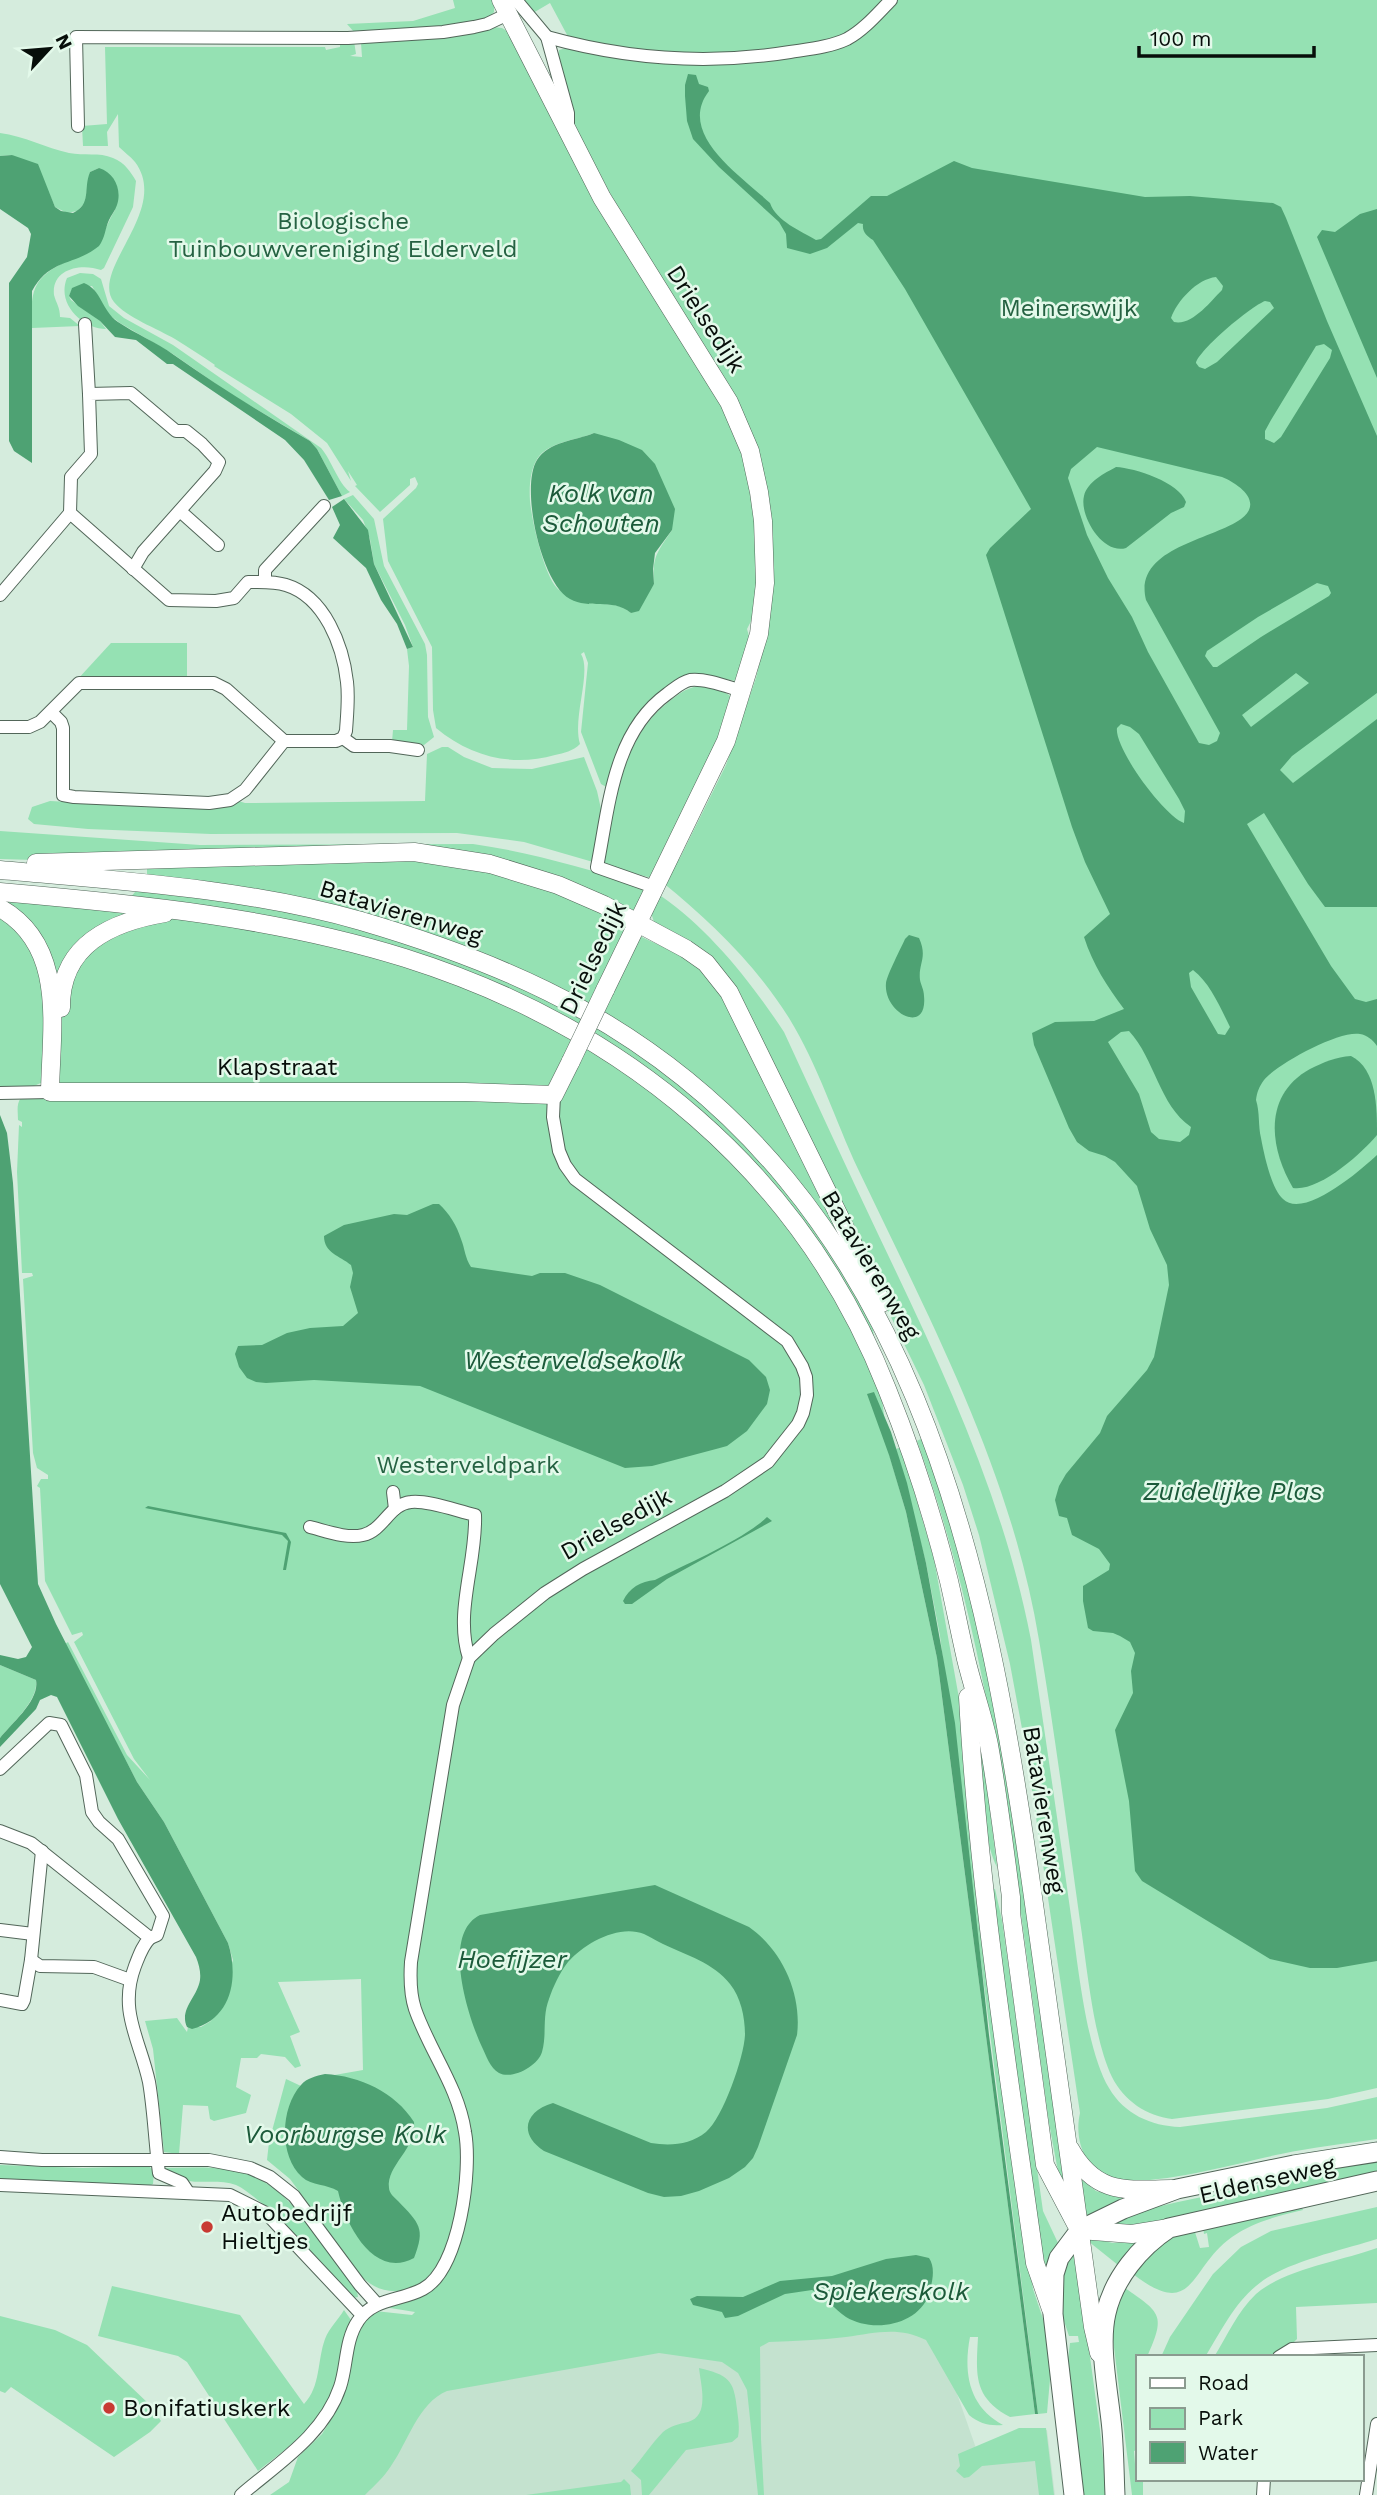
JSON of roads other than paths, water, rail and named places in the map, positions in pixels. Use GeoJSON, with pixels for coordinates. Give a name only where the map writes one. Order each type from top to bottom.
{"type":"FeatureCollection","features":[{"type":"Feature","properties":{"kind":"main road","name":"Drielsedijk"},"geometry":{"type":"LineString","coordinates":[[508,5],[569,133],[620,228],[729,402],[750,451],[760,492],[763,521],[765,583],[759,634],[726,741],[554,1095]]}},
{"type":"Feature","properties":{"kind":"main road"},"geometry":{"type":"LineString","coordinates":[[1,870],[17,864],[414,852],[469,859],[517,871],[604,905],[638,923],[697,956],[722,981],[777,1087],[883,1306],[896,1354]]}},
{"type":"Feature","properties":{"kind":"main road","name":"Batavierenweg"},"geometry":{"type":"LineString","coordinates":[[1,870],[197,889],[306,908],[405,935],[477,961],[579,1007],[678,1073],[734,1122],[766,1156],[797,1190],[834,1243],[896,1354],[930,1434],[971,1562],[993,1658],[1021,1814],[1093,2327],[1106,2381],[1115,2495]]}},
{"type":"Feature","properties":{"kind":"main road","name":"Batavierenweg"},"geometry":{"type":"LineString","coordinates":[[0,892],[132,903],[239,919],[340,941],[406,959],[466,981],[527,1007],[595,1042],[647,1077],[708,1128],[779,1203],[830,1276],[858,1325],[887,1388],[924,1495],[950,1585],[966,1662],[988,1742],[1045,2165],[1060,2198],[1080,2230]]}},
{"type":"Feature","properties":{"kind":"main road"},"geometry":{"type":"LineString","coordinates":[[0,908],[29,931],[48,970],[56,1092]]}},
{"type":"Feature","properties":{"kind":"main road"},"geometry":{"type":"LineString","coordinates":[[56,1092],[61,992],[65,978],[79,953],[91,940],[113,927],[153,915],[183,910]]}},
{"type":"Feature","properties":{"kind":"main road","name":"Klapstraat"},"geometry":{"type":"LineString","coordinates":[[56,1092],[465,1092],[554,1095]]}},
{"type":"Feature","properties":{"kind":"main road","name":"Batavierenweg"},"geometry":{"type":"LineString","coordinates":[[966,1662],[971,1743],[992,1954],[1035,2263],[1052,2314]]}},
{"type":"Feature","properties":{"kind":"main road","name":"Eldenseweg"},"geometry":{"type":"LineString","coordinates":[[1068,2146],[1078,2164],[1104,2185],[1119,2190],[1177,2189]]}},
{"type":"Feature","properties":{"kind":"main road","name":"Eldenseweg"},"geometry":{"type":"LineString","coordinates":[[1080,2230],[1124,2209],[1177,2189],[1294,2165],[1377,2152]]}},
{"type":"Feature","properties":{"kind":"main road","name":"Eldenseweg"},"geometry":{"type":"LineString","coordinates":[[1080,2230],[1132,2234],[1377,2181]]}},
{"type":"Feature","properties":{"kind":"main road","name":"Eldenseweg"},"geometry":{"type":"LineString","coordinates":[[1106,2381],[1104,2329],[1111,2298],[1133,2259],[1151,2239],[1168,2228]]}},
{"type":"Feature","properties":{"kind":"main road","name":"Batavierenweg"},"geometry":{"type":"LineString","coordinates":[[1074,2495],[1052,2314],[1054,2274],[1059,2259],[1080,2230]]}},
{"type":"Feature","properties":{"kind":"street"},"geometry":{"type":"LineString","coordinates":[[78,126],[76,37],[357,38],[474,27],[487,24],[508,5],[547,37],[612,52],[665,58],[736,59],[810,49],[847,39],[862,29],[891,0]]}},
{"type":"Feature","properties":{"kind":"street"},"geometry":{"type":"LineString","coordinates":[[547,37],[568,113],[569,133]]}},
{"type":"Feature","properties":{"kind":"street"},"geometry":{"type":"LineString","coordinates":[[0,595],[70,513],[71,477],[91,454],[85,324]]}},
{"type":"Feature","properties":{"kind":"street"},"geometry":{"type":"LineString","coordinates":[[89,394],[131,393],[176,431],[186,431],[219,462],[215,471],[145,550],[133,569]]}},
{"type":"Feature","properties":{"kind":"street"},"geometry":{"type":"LineString","coordinates":[[265,582],[265,570],[324,506]]}},
{"type":"Feature","properties":{"kind":"street"},"geometry":{"type":"LineString","coordinates":[[180,510],[218,545]]}},
{"type":"Feature","properties":{"kind":"street"},"geometry":{"type":"LineString","coordinates":[[0,727],[29,727],[40,722],[79,683],[214,683],[226,689],[284,741],[337,741],[343,738],[346,731],[347,685],[338,638],[323,615],[305,596],[287,585],[248,582],[234,598],[169,600],[70,513]]}},
{"type":"Feature","properties":{"kind":"street","name":"Drielsedijk"},"geometry":{"type":"LineString","coordinates":[[654,887],[597,867],[621,757],[628,739],[647,711],[690,680],[742,691]]}},
{"type":"Feature","properties":{"kind":"street"},"geometry":{"type":"LineString","coordinates":[[51,712],[63,728],[63,795],[209,803],[230,800],[245,790],[284,741]]}},
{"type":"Feature","properties":{"kind":"street"},"geometry":{"type":"LineString","coordinates":[[343,738],[354,746],[390,746],[418,750]]}},
{"type":"Feature","properties":{"kind":"street","name":"Klapstraat"},"geometry":{"type":"LineString","coordinates":[[0,1093],[56,1092]]}},
{"type":"Feature","properties":{"kind":"street","name":"Drielsedijk"},"geometry":{"type":"LineString","coordinates":[[362,2315],[377,2304],[419,2291],[441,2273],[455,2236],[466,2186],[468,2161],[461,2109],[415,2010],[410,1978],[453,1705],[469,1658],[545,1593],[583,1569],[725,1492],[768,1462],[797,1424],[807,1395],[802,1366],[787,1341],[570,1173],[559,1152],[555,1133],[554,1095]]}},
{"type":"Feature","properties":{"kind":"street"},"geometry":{"type":"LineString","coordinates":[[393,1492],[395,1509]]}},
{"type":"Feature","properties":{"kind":"street"},"geometry":{"type":"LineString","coordinates":[[310,1527],[362,1535],[373,1532],[395,1509],[414,1501],[475,1515],[464,1625],[465,1647],[469,1658]]}},
{"type":"Feature","properties":{"kind":"street"},"geometry":{"type":"LineString","coordinates":[[0,1769],[49,1723],[61,1725],[86,1775],[92,1812],[118,1839],[163,1916],[157,1935],[144,1944],[130,1980],[128,2006],[149,2081],[159,2191]]}},
{"type":"Feature","properties":{"kind":"street"},"geometry":{"type":"LineString","coordinates":[[0,1831],[31,1843],[150,1938]]}},
{"type":"Feature","properties":{"kind":"street"},"geometry":{"type":"LineString","coordinates":[[0,2000],[22,2004],[31,1960],[42,1852]]}},
{"type":"Feature","properties":{"kind":"street"},"geometry":{"type":"LineString","coordinates":[[0,1930],[33,1934]]}},
{"type":"Feature","properties":{"kind":"street"},"geometry":{"type":"LineString","coordinates":[[31,1960],[40,1966],[94,1967],[130,1980]]}},
{"type":"Feature","properties":{"kind":"street"},"geometry":{"type":"LineString","coordinates":[[0,2157],[158,2167],[226,2162],[250,2168],[270,2176],[294,2196],[377,2304]]}},
{"type":"Feature","properties":{"kind":"street"},"geometry":{"type":"LineString","coordinates":[[158,2167],[182,2183],[188,2192]]}},
{"type":"Feature","properties":{"kind":"street"},"geometry":{"type":"LineString","coordinates":[[0,2185],[230,2195],[266,2213],[362,2315],[353,2330],[340,2387],[325,2419],[307,2439],[241,2495]]}},
{"type":"Feature","properties":{"kind":"street"},"geometry":{"type":"LineString","coordinates":[[1282,2355],[1293,2349],[1377,2345]]}},
{"type":"Feature","properties":{"kind":"street"},"geometry":{"type":"LineString","coordinates":[[1366,2495],[1377,2424]]}},
{"type":"Feature","properties":{"kind":"water","name":"Zuidelijke Plas"},"geometry":{"type":"Polygon","coordinates":[[[688,74],[696,75],[699,84],[708,87],[709,91],[701,107],[701,123],[706,138],[716,153],[770,203],[783,220],[816,240],[821,239],[871,196],[887,196],[954,161],[972,168],[1145,197],[1190,196],[1273,203],[1281,207],[1377,436],[1377,693],[1292,756],[1280,770],[1293,783],[1377,719],[1377,907],[1325,907],[1264,813],[1247,824],[1331,966],[1355,999],[1366,1002],[1377,999],[1377,1046],[1370,1038],[1360,1034],[1338,1037],[1324,1043],[1295,1057],[1271,1073],[1261,1085],[1256,1100],[1262,1145],[1272,1179],[1283,1199],[1292,1204],[1304,1203],[1332,1190],[1377,1155],[1377,1961],[1337,1968],[1310,1968],[1270,1959],[1142,1881],[1135,1871],[1129,1801],[1115,1730],[1133,1693],[1131,1671],[1135,1653],[1130,1642],[1120,1636],[1088,1628],[1083,1586],[1109,1570],[1110,1564],[1099,1549],[1072,1535],[1067,1518],[1059,1516],[1055,1500],[1066,1474],[1100,1433],[1107,1416],[1147,1370],[1154,1357],[1169,1285],[1167,1265],[1150,1229],[1137,1186],[1115,1162],[1089,1151],[1077,1142],[1034,1045],[1032,1033],[1055,1022],[1094,1021],[1124,1009],[1101,975],[1084,937],[1110,914],[1072,827],[986,555],[1031,509],[905,289],[873,240],[865,234],[863,224],[858,223],[827,248],[810,254],[787,248],[786,234],[779,222],[693,139],[687,121],[685,85],[688,74]],[[1216,277],[1202,282],[1178,305],[1171,318],[1174,322],[1194,317],[1222,290],[1223,286],[1216,277]],[[1265,301],[1249,311],[1206,349],[1196,363],[1199,367],[1205,369],[1217,362],[1274,308],[1270,302],[1265,301]],[[1324,344],[1316,346],[1265,431],[1265,439],[1274,443],[1281,437],[1330,358],[1332,350],[1324,344]],[[1097,447],[1071,469],[1068,478],[1087,535],[1108,578],[1132,617],[1148,652],[1199,743],[1209,745],[1217,741],[1220,733],[1146,600],[1145,582],[1151,568],[1163,557],[1241,519],[1247,513],[1250,500],[1242,489],[1222,477],[1097,447]],[[1317,583],[1258,617],[1207,651],[1205,656],[1213,667],[1217,667],[1329,596],[1331,593],[1328,586],[1317,583]],[[1296,673],[1242,715],[1251,727],[1309,683],[1296,673]],[[1121,724],[1117,728],[1118,738],[1132,765],[1153,795],[1175,818],[1184,823],[1185,811],[1179,799],[1139,734],[1121,724]],[[1193,970],[1189,973],[1191,987],[1218,1034],[1225,1035],[1230,1027],[1210,988],[1193,970]],[[1129,1031],[1121,1032],[1108,1042],[1139,1094],[1151,1132],[1159,1139],[1180,1142],[1189,1135],[1191,1127],[1171,1107],[1138,1042],[1129,1031]]]}},
{"type":"Feature","properties":{"kind":"water"},"geometry":{"type":"Polygon","coordinates":[[[12,155],[38,164],[55,207],[61,211],[73,213],[83,205],[90,172],[99,168],[113,178],[119,194],[99,246],[47,273],[32,291],[32,463],[14,451],[9,441],[9,283],[27,257],[31,234],[28,228],[0,209],[0,156],[12,155]]]}},
{"type":"Feature","properties":{"kind":"water"},"geometry":{"type":"Polygon","coordinates":[[[1377,209],[1377,378],[1317,237],[1322,230],[1335,232],[1360,214],[1377,209]]]}},
{"type":"Feature","properties":{"kind":"water"},"geometry":{"type":"Polygon","coordinates":[[[84,283],[95,290],[108,312],[118,322],[310,441],[342,496],[329,500],[304,460],[285,440],[173,364],[167,364],[136,340],[115,337],[69,296],[72,288],[84,283]]]}},
{"type":"Feature","properties":{"kind":"water","name":"Kolk van Schouten"},"geometry":{"type":"Polygon","coordinates":[[[594,433],[642,450],[655,464],[675,509],[672,530],[655,553],[654,584],[639,611],[631,613],[608,604],[585,604],[570,599],[550,575],[536,534],[531,491],[532,473],[537,460],[555,445],[594,433]]]}},
{"type":"Feature","properties":{"kind":"water"},"geometry":{"type":"Polygon","coordinates":[[[1116,467],[1145,473],[1166,482],[1182,495],[1186,502],[1184,507],[1171,513],[1126,548],[1117,549],[1109,546],[1094,532],[1083,504],[1089,486],[1116,467]]]}},
{"type":"Feature","properties":{"kind":"water"},"geometry":{"type":"Polygon","coordinates":[[[344,499],[368,530],[374,564],[413,647],[407,649],[397,624],[381,600],[366,568],[333,538],[340,525],[332,507],[344,499]]]}},
{"type":"Feature","properties":{"kind":"water"},"geometry":{"type":"Polygon","coordinates":[[[909,935],[919,938],[923,951],[920,980],[924,994],[923,1008],[919,1015],[913,1017],[905,1016],[891,1003],[886,983],[909,935]]]}},
{"type":"Feature","properties":{"kind":"water"},"geometry":{"type":"Polygon","coordinates":[[[1351,1056],[1360,1062],[1371,1080],[1376,1102],[1377,1135],[1351,1161],[1327,1178],[1303,1188],[1293,1188],[1279,1156],[1275,1139],[1278,1107],[1284,1093],[1310,1069],[1330,1060],[1351,1056]]]}},
{"type":"Feature","properties":{"kind":"water"},"geometry":{"type":"Polygon","coordinates":[[[0,1115],[7,1133],[13,1183],[38,1584],[137,1782],[164,1822],[228,1943],[233,1969],[229,1995],[216,2016],[192,2029],[187,2027],[185,2015],[200,1980],[196,1957],[118,1819],[57,1697],[51,1695],[40,1700],[36,1709],[0,1747],[0,1738],[30,1703],[36,1680],[0,1665],[0,1655],[18,1659],[26,1657],[32,1647],[0,1584],[0,1115]]]}},
{"type":"Feature","properties":{"kind":"water","name":"Westerveldsekolk"},"geometry":{"type":"Polygon","coordinates":[[[439,1204],[452,1220],[471,1267],[532,1276],[540,1273],[565,1273],[600,1285],[749,1360],[766,1377],[770,1390],[767,1404],[747,1431],[727,1446],[652,1466],[625,1468],[420,1386],[314,1380],[266,1383],[247,1378],[239,1367],[235,1354],[238,1346],[262,1345],[287,1333],[310,1328],[343,1326],[358,1313],[350,1287],[353,1273],[351,1265],[333,1254],[324,1236],[344,1225],[394,1214],[407,1215],[439,1204]]]}},
{"type":"Feature","properties":{"kind":"water"},"geometry":{"type":"Polygon","coordinates":[[[874,1392],[891,1432],[907,1483],[926,1563],[955,1723],[989,2035],[1038,2414],[1035,2414],[937,1658],[906,1512],[867,1394],[874,1392]]]}},
{"type":"Feature","properties":{"kind":"water"},"geometry":{"type":"Polygon","coordinates":[[[148,1506],[286,1533],[291,1542],[286,1570],[283,1570],[288,1541],[282,1535],[145,1508],[148,1506]]]}},
{"type":"Feature","properties":{"kind":"water"},"geometry":{"type":"Polygon","coordinates":[[[767,1517],[772,1521],[667,1579],[632,1604],[625,1604],[623,1601],[636,1586],[655,1580],[714,1551],[757,1526],[767,1517]]]}},
{"type":"Feature","properties":{"kind":"water","name":"Hoefijzer"},"geometry":{"type":"Polygon","coordinates":[[[655,1885],[749,1927],[761,1937],[772,1948],[788,1975],[798,2020],[797,2035],[753,2158],[729,2178],[699,2191],[664,2197],[544,2151],[530,2137],[528,2124],[536,2111],[553,2103],[651,2143],[680,2144],[706,2132],[726,2101],[744,2045],[743,2015],[740,2002],[730,1984],[708,1965],[644,1934],[624,1931],[603,1937],[575,1955],[560,1975],[547,2006],[540,2057],[524,2070],[504,2075],[491,2065],[476,2033],[465,1997],[460,1957],[462,1939],[468,1925],[480,1915],[655,1885]]]}},
{"type":"Feature","properties":{"kind":"water","name":"Voorburgse Kolk"},"geometry":{"type":"Polygon","coordinates":[[[325,2074],[351,2078],[376,2088],[397,2102],[414,2122],[411,2140],[392,2172],[389,2188],[418,2226],[420,2240],[414,2258],[399,2263],[374,2255],[354,2232],[338,2191],[306,2180],[294,2168],[286,2145],[289,2106],[303,2083],[325,2074]]]}},
{"type":"Feature","properties":{"kind":"water","name":"Spiekerskolk"},"geometry":{"type":"Polygon","coordinates":[[[916,2255],[929,2258],[931,2262],[933,2276],[929,2294],[915,2313],[893,2324],[868,2325],[857,2322],[846,2317],[812,2290],[785,2294],[738,2316],[725,2318],[722,2312],[693,2305],[690,2299],[697,2296],[743,2297],[780,2281],[832,2276],[886,2259],[916,2255]]]}},
{"type":"Feature","properties":{"kind":"place","name":"Autobedrijf Hieltjes"},"geometry":{"type":"Point","coordinates":[207,2227]}},
{"type":"Feature","properties":{"kind":"place","name":"Bonifatiuskerk"},"geometry":{"type":"Point","coordinates":[109,2408]}},
{"type":"Feature","properties":{"kind":"park label","name":"Biologische Tuinbouwvereniging Elderveld"},"geometry":{"type":"Point","coordinates":[343,235]}},
{"type":"Feature","properties":{"kind":"park label","name":"Meinerswijk"},"geometry":{"type":"Point","coordinates":[1069,308]}},
{"type":"Feature","properties":{"kind":"park label","name":"Westerveldpark"},"geometry":{"type":"Point","coordinates":[468,1465]}}]}
